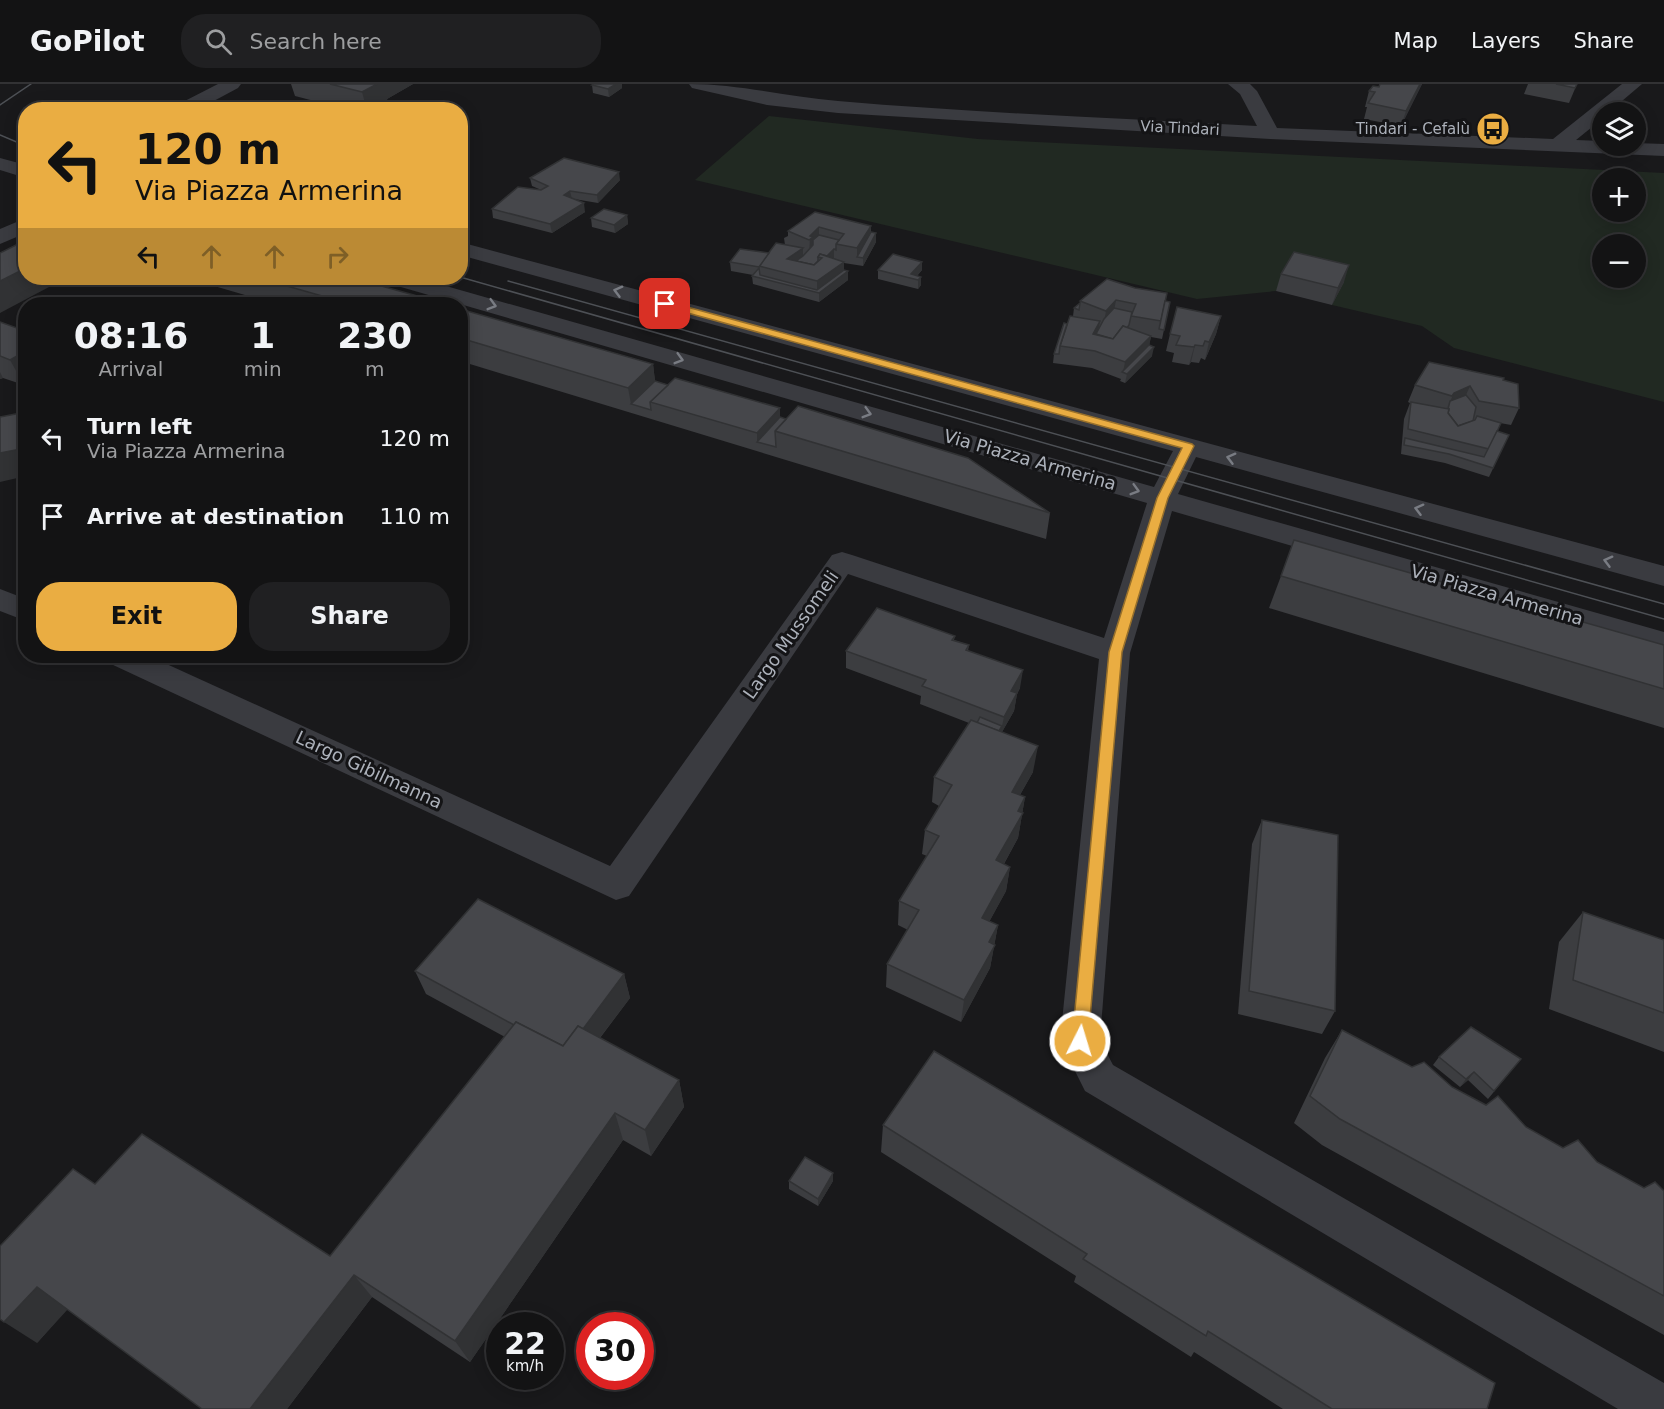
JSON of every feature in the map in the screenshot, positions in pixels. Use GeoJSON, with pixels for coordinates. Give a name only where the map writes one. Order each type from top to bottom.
{"type":"FeatureCollection","features":[{"type":"Feature","properties":{"kind":"street"},"geometry":{"type":"LineString","coordinates":[[197,102],[232,84]]}},
{"type":"Feature","properties":{"kind":"street","name":"Via Tindari"},"geometry":{"type":"LineString","coordinates":[[698,84],[767,99],[838,107],[1270,133],[1664,150]]}},
{"type":"Feature","properties":{"kind":"street"},"geometry":{"type":"LineString","coordinates":[[838,107],[843,84]]}},
{"type":"Feature","properties":{"kind":"street"},"geometry":{"type":"LineString","coordinates":[[1237,84],[1248,91],[1270,133]]}},
{"type":"Feature","properties":{"kind":"street"},"geometry":{"type":"LineString","coordinates":[[1558,145],[1633,84]]}},
{"type":"Feature","properties":{"kind":"street"},"geometry":{"type":"LineString","coordinates":[[0,164],[18,170]]}},
{"type":"Feature","properties":{"kind":"street"},"geometry":{"type":"LineString","coordinates":[[0,238],[18,228]]}},
{"type":"Feature","properties":{"kind":"street"},"geometry":{"type":"LineString","coordinates":[[468,250],[1664,576]]}},
{"type":"Feature","properties":{"kind":"street","name":"Via Piazza Armerina"},"geometry":{"type":"LineString","coordinates":[[419,285],[461,297]]}},
{"type":"Feature","properties":{"kind":"street","name":"Via Piazza Armerina"},"geometry":{"type":"LineString","coordinates":[[468,299],[1664,643]]}},
{"type":"Feature","properties":{"kind":"street"},"geometry":{"type":"LineString","coordinates":[[1188,446],[1162,498],[1115,652],[1080,1041],[1099,1078],[1663,1409]]}},
{"type":"Feature","properties":{"kind":"street","name":"Largo Mussomeli"},"geometry":{"type":"LineString","coordinates":[[616,885],[842,562],[1115,652]]}},
{"type":"Feature","properties":{"kind":"street"},"geometry":{"type":"LineString","coordinates":[[0,599],[18,607]]}},
{"type":"Feature","properties":{"kind":"street","name":"Largo Gibilmanna"},"geometry":{"type":"LineString","coordinates":[[137,663],[616,885]]}},
{"type":"Feature","properties":{"kind":"shaded area"},"geometry":{"type":"Polygon","coordinates":[[[769,116],[978,139],[1592,169],[1592,222],[1646,222],[1646,172],[1664,173],[1664,402],[1454,348],[1422,326],[1332,305],[1343,283],[1289,269],[1276,291],[1197,299],[695,180],[769,116]]]}},
{"type":"Feature","properties":{"kind":"building"},"geometry":{"type":"Polygon","coordinates":[[[330,84],[377,84],[362,92],[330,84]]]}},
{"type":"Feature","properties":{"kind":"building"},"geometry":{"type":"Polygon","coordinates":[[[616,84],[608,89],[592,85],[616,84]]]}},
{"type":"Feature","properties":{"kind":"building"},"geometry":{"type":"Polygon","coordinates":[[[1380,84],[1420,84],[1406,111],[1368,103],[1375,92],[1369,91],[1373,86],[1379,87],[1380,84]]]}},
{"type":"Feature","properties":{"kind":"building"},"geometry":{"type":"Polygon","coordinates":[[[1556,84],[1577,84],[1575,88],[1556,84]]]}},
{"type":"Feature","properties":{"kind":"building"},"geometry":{"type":"Polygon","coordinates":[[[564,158],[619,172],[597,195],[570,191],[564,195],[584,203],[550,224],[492,209],[518,187],[541,190],[548,186],[530,178],[564,158]]]}},
{"type":"Feature","properties":{"kind":"building"},"geometry":{"type":"Polygon","coordinates":[[[604,209],[627,215],[614,225],[591,218],[604,209]]]}},
{"type":"Feature","properties":{"kind":"building"},"geometry":{"type":"Polygon","coordinates":[[[815,212],[871,226],[857,248],[836,244],[844,234],[819,227],[809,240],[788,231],[815,212]]]}},
{"type":"Feature","properties":{"kind":"building"},"geometry":{"type":"Polygon","coordinates":[[[871,232],[876,233],[863,258],[857,257],[871,232]]]}},
{"type":"Feature","properties":{"kind":"building"},"geometry":{"type":"Polygon","coordinates":[[[819,235],[839,240],[836,250],[834,249],[827,256],[820,254],[814,265],[796,261],[813,245],[813,240],[819,235]]]}},
{"type":"Feature","properties":{"kind":"building"},"geometry":{"type":"Polygon","coordinates":[[[776,243],[803,248],[787,259],[814,265],[822,258],[818,257],[820,254],[844,262],[817,281],[759,266],[776,243]]]}},
{"type":"Feature","properties":{"kind":"building"},"geometry":{"type":"Polygon","coordinates":[[[18,244],[18,272],[0,281],[0,253],[18,244]]]}},
{"type":"Feature","properties":{"kind":"building"},"geometry":{"type":"Polygon","coordinates":[[[740,249],[769,253],[759,267],[730,262],[740,249]]]}},
{"type":"Feature","properties":{"kind":"building"},"geometry":{"type":"Polygon","coordinates":[[[1294,252],[1349,265],[1338,288],[1281,274],[1294,252]]]}},
{"type":"Feature","properties":{"kind":"building"},"geometry":{"type":"Polygon","coordinates":[[[893,254],[922,262],[911,274],[921,277],[918,280],[878,270],[893,254]]]}},
{"type":"Feature","properties":{"kind":"building"},"geometry":{"type":"Polygon","coordinates":[[[759,268],[760,275],[817,290],[844,270],[848,271],[819,293],[752,276],[759,268]]]}},
{"type":"Feature","properties":{"kind":"building"},"geometry":{"type":"Polygon","coordinates":[[[1107,279],[1135,288],[1167,293],[1161,321],[1131,316],[1136,304],[1116,300],[1106,311],[1080,301],[1107,279]]]}},
{"type":"Feature","properties":{"kind":"building"},"geometry":{"type":"Polygon","coordinates":[[[284,285],[378,285],[421,297],[326,297],[284,285]]]}},
{"type":"Feature","properties":{"kind":"building"},"geometry":{"type":"Polygon","coordinates":[[[1165,301],[1170,302],[1164,330],[1159,329],[1165,301]]]}},
{"type":"Feature","properties":{"kind":"building"},"geometry":{"type":"Polygon","coordinates":[[[1177,307],[1221,316],[1209,342],[1205,341],[1203,346],[1195,345],[1194,347],[1176,345],[1180,336],[1170,334],[1177,307]]]}},
{"type":"Feature","properties":{"kind":"building"},"geometry":{"type":"Polygon","coordinates":[[[1114,308],[1132,312],[1127,328],[1123,326],[1113,339],[1096,334],[1104,319],[1114,308]]]}},
{"type":"Feature","properties":{"kind":"building"},"geometry":{"type":"Polygon","coordinates":[[[468,311],[653,364],[628,388],[468,340],[468,311]]]}},
{"type":"Feature","properties":{"kind":"building"},"geometry":{"type":"Polygon","coordinates":[[[1070,316],[1100,321],[1093,334],[1113,339],[1123,326],[1151,336],[1125,362],[1095,351],[1060,346],[1070,316]]]}},
{"type":"Feature","properties":{"kind":"building"},"geometry":{"type":"Polygon","coordinates":[[[0,322],[18,328],[18,356],[10,360],[0,356],[0,322]]]}},
{"type":"Feature","properties":{"kind":"building"},"geometry":{"type":"Polygon","coordinates":[[[1064,323],[1067,324],[1059,354],[1054,354],[1064,323]]]}},
{"type":"Feature","properties":{"kind":"building"},"geometry":{"type":"Polygon","coordinates":[[[1149,345],[1154,347],[1127,374],[1122,372],[1149,345]]]}},
{"type":"Feature","properties":{"kind":"building"},"geometry":{"type":"Polygon","coordinates":[[[1429,362],[1504,378],[1503,380],[1518,384],[1519,408],[1479,401],[1470,386],[1452,396],[1415,385],[1429,362]]]}},
{"type":"Feature","properties":{"kind":"building"},"geometry":{"type":"Polygon","coordinates":[[[675,378],[780,408],[757,433],[650,402],[675,378]]]}},
{"type":"Feature","properties":{"kind":"building"},"geometry":{"type":"Polygon","coordinates":[[[655,381],[668,385],[650,402],[651,410],[631,404],[655,381]]]}},
{"type":"Feature","properties":{"kind":"building"},"geometry":{"type":"Polygon","coordinates":[[[1466,395],[1476,407],[1473,421],[1458,426],[1448,413],[1450,401],[1466,395]]]}},
{"type":"Feature","properties":{"kind":"building"},"geometry":{"type":"Polygon","coordinates":[[[1411,402],[1449,409],[1448,413],[1458,426],[1475,420],[1477,416],[1501,423],[1489,449],[1408,429],[1411,402]]]}},
{"type":"Feature","properties":{"kind":"building"},"geometry":{"type":"Polygon","coordinates":[[[798,406],[968,458],[1050,513],[775,431],[798,406]]]}},
{"type":"Feature","properties":{"kind":"building"},"geometry":{"type":"Polygon","coordinates":[[[18,414],[18,450],[0,453],[0,417],[18,414]]]}},
{"type":"Feature","properties":{"kind":"building"},"geometry":{"type":"Polygon","coordinates":[[[780,417],[786,419],[775,431],[776,447],[757,442],[780,417]]]}},
{"type":"Feature","properties":{"kind":"building"},"geometry":{"type":"Polygon","coordinates":[[[1497,431],[1509,435],[1493,468],[1449,454],[1404,445],[1405,438],[1484,457],[1497,431]]]}},
{"type":"Feature","properties":{"kind":"building"},"geometry":{"type":"Polygon","coordinates":[[[1294,540],[1664,645],[1664,689],[1281,576],[1294,540]]]}},
{"type":"Feature","properties":{"kind":"building"},"geometry":{"type":"Polygon","coordinates":[[[877,608],[955,636],[952,640],[969,645],[966,650],[1023,670],[1011,691],[1017,693],[1004,717],[922,686],[926,680],[846,651],[877,608]]]}},
{"type":"Feature","properties":{"kind":"building"},"geometry":{"type":"Polygon","coordinates":[[[980,717],[1002,726],[999,731],[977,723],[980,717]]]}},
{"type":"Feature","properties":{"kind":"building"},"geometry":{"type":"Polygon","coordinates":[[[971,720],[1038,746],[1012,792],[1025,797],[1018,811],[1023,813],[996,860],[1010,867],[982,918],[998,925],[989,942],[995,945],[964,1000],[887,964],[919,910],[899,901],[939,836],[925,830],[952,785],[934,777],[971,720]]]}},
{"type":"Feature","properties":{"kind":"building"},"geometry":{"type":"Polygon","coordinates":[[[1262,820],[1338,835],[1335,1011],[1249,991],[1262,820]]]}},
{"type":"Feature","properties":{"kind":"building"},"geometry":{"type":"Polygon","coordinates":[[[478,899],[624,974],[583,1029],[578,1026],[563,1046],[516,1022],[514,1025],[415,971],[478,899]]]}},
{"type":"Feature","properties":{"kind":"building"},"geometry":{"type":"Polygon","coordinates":[[[1583,912],[1664,940],[1664,1013],[1573,980],[1583,912]]]}},
{"type":"Feature","properties":{"kind":"building"},"geometry":{"type":"Polygon","coordinates":[[[516,1022],[563,1046],[578,1026],[679,1080],[645,1130],[615,1113],[455,1341],[354,1275],[250,1409],[202,1409],[37,1287],[4,1322],[0,1319],[0,1246],[73,1169],[95,1184],[142,1134],[330,1256],[516,1022]]]}},
{"type":"Feature","properties":{"kind":"building"},"geometry":{"type":"Polygon","coordinates":[[[1471,1027],[1521,1059],[1494,1091],[1474,1072],[1466,1079],[1439,1057],[1471,1027]]]}},
{"type":"Feature","properties":{"kind":"building"},"geometry":{"type":"Polygon","coordinates":[[[1342,1030],[1412,1067],[1424,1062],[1452,1087],[1486,1105],[1498,1096],[1526,1127],[1563,1148],[1578,1140],[1597,1162],[1644,1188],[1655,1182],[1664,1191],[1664,1296],[1340,1119],[1310,1096],[1342,1030]]]}},
{"type":"Feature","properties":{"kind":"building"},"geometry":{"type":"Polygon","coordinates":[[[934,1051],[1495,1383],[1487,1409],[1332,1409],[1208,1331],[1206,1336],[1083,1259],[1087,1254],[883,1125],[934,1051]]]}},
{"type":"Feature","properties":{"kind":"building"},"geometry":{"type":"Polygon","coordinates":[[[805,1157],[833,1173],[818,1199],[789,1181],[805,1157]]]}},
{"type":"Feature","properties":{"kind":"tram line"},"geometry":{"type":"LineString","coordinates":[[0,105],[31,84]]}},
{"type":"Feature","properties":{"kind":"tram line"},"geometry":{"type":"LineString","coordinates":[[0,135],[18,143]]}},
{"type":"Feature","properties":{"kind":"tram line"},"geometry":{"type":"LineString","coordinates":[[468,279],[1664,619]]}},
{"type":"Feature","properties":{"kind":"tram line"},"geometry":{"type":"LineString","coordinates":[[508,281],[1664,604]]}},
{"type":"Feature","properties":{"kind":"place","name":"Tindari - Cefalù"},"geometry":{"type":"Point","coordinates":[1493,129]}},
{"type":"Feature","properties":{"kind":"route"},"geometry":{"type":"LineString","coordinates":[[665,304],[1188,446],[1162,498],[1115,652],[1080,1041]]}}]}
